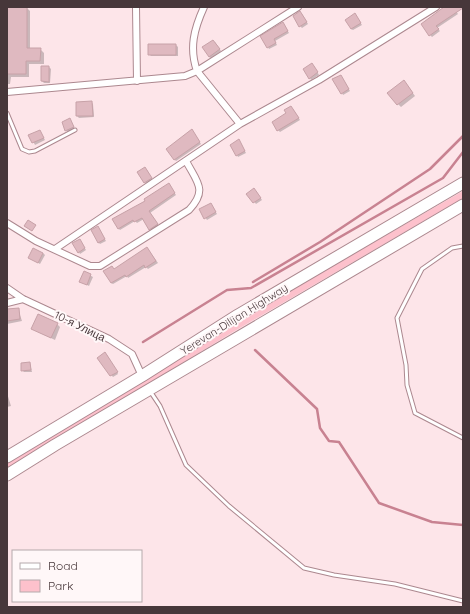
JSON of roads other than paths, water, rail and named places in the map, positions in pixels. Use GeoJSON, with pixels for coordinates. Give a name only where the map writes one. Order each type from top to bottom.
{"type":"FeatureCollection","features":[{"type":"Feature","properties":{"kind":"highway","name":"Yerevan-Dilijan Highway"},"geometry":{"type":"LineString","coordinates":[[7,457],[142,376],[238,315],[463,183]]}},
{"type":"Feature","properties":{"kind":"highway","name":"Yerevan-Dilijan Highway"},"geometry":{"type":"LineString","coordinates":[[7,475],[463,205]]}},
{"type":"Feature","properties":{"kind":"street"},"geometry":{"type":"LineString","coordinates":[[136,7],[137,81]]}},
{"type":"Feature","properties":{"kind":"street"},"geometry":{"type":"LineString","coordinates":[[204,7],[196,24],[193,41],[193,57],[197,71],[240,124]]}},
{"type":"Feature","properties":{"kind":"street"},"geometry":{"type":"LineString","coordinates":[[7,92],[185,76],[197,71],[298,7]]}},
{"type":"Feature","properties":{"kind":"street"},"geometry":{"type":"LineString","coordinates":[[55,249],[240,124],[312,84],[436,7]]}},
{"type":"Feature","properties":{"kind":"street"},"geometry":{"type":"LineString","coordinates":[[7,223],[36,241],[95,267],[189,210],[198,201],[200,189],[186,161]]}},
{"type":"Feature","properties":{"kind":"street","name":"10-я Улица"},"geometry":{"type":"LineString","coordinates":[[7,288],[23,299],[109,339],[132,354],[142,376]]}},
{"type":"Feature","properties":{"kind":"street"},"geometry":{"type":"LineString","coordinates":[[7,303],[23,299]]}},
{"type":"Feature","properties":{"kind":"lane"},"geometry":{"type":"LineString","coordinates":[[7,113],[22,149],[29,152],[35,151],[75,130]]}},
{"type":"Feature","properties":{"kind":"lane"},"geometry":{"type":"LineString","coordinates":[[463,246],[452,248],[422,269],[398,318],[406,365],[407,385],[415,413],[463,438]]}},
{"type":"Feature","properties":{"kind":"lane"},"geometry":{"type":"LineString","coordinates":[[149,390],[160,406],[186,465],[229,506],[304,568],[334,575],[395,584],[463,601]]}},
{"type":"Feature","properties":{"kind":"waterway"},"geometry":{"type":"LineString","coordinates":[[253,282],[320,242],[430,169],[463,136]]}},
{"type":"Feature","properties":{"kind":"waterway"},"geometry":{"type":"LineString","coordinates":[[143,342],[227,290],[251,288],[443,178],[463,152]]}},
{"type":"Feature","properties":{"kind":"waterway"},"geometry":{"type":"LineString","coordinates":[[255,350],[317,409],[320,428],[329,441],[339,442],[379,503],[432,522],[463,525]]}}]}
